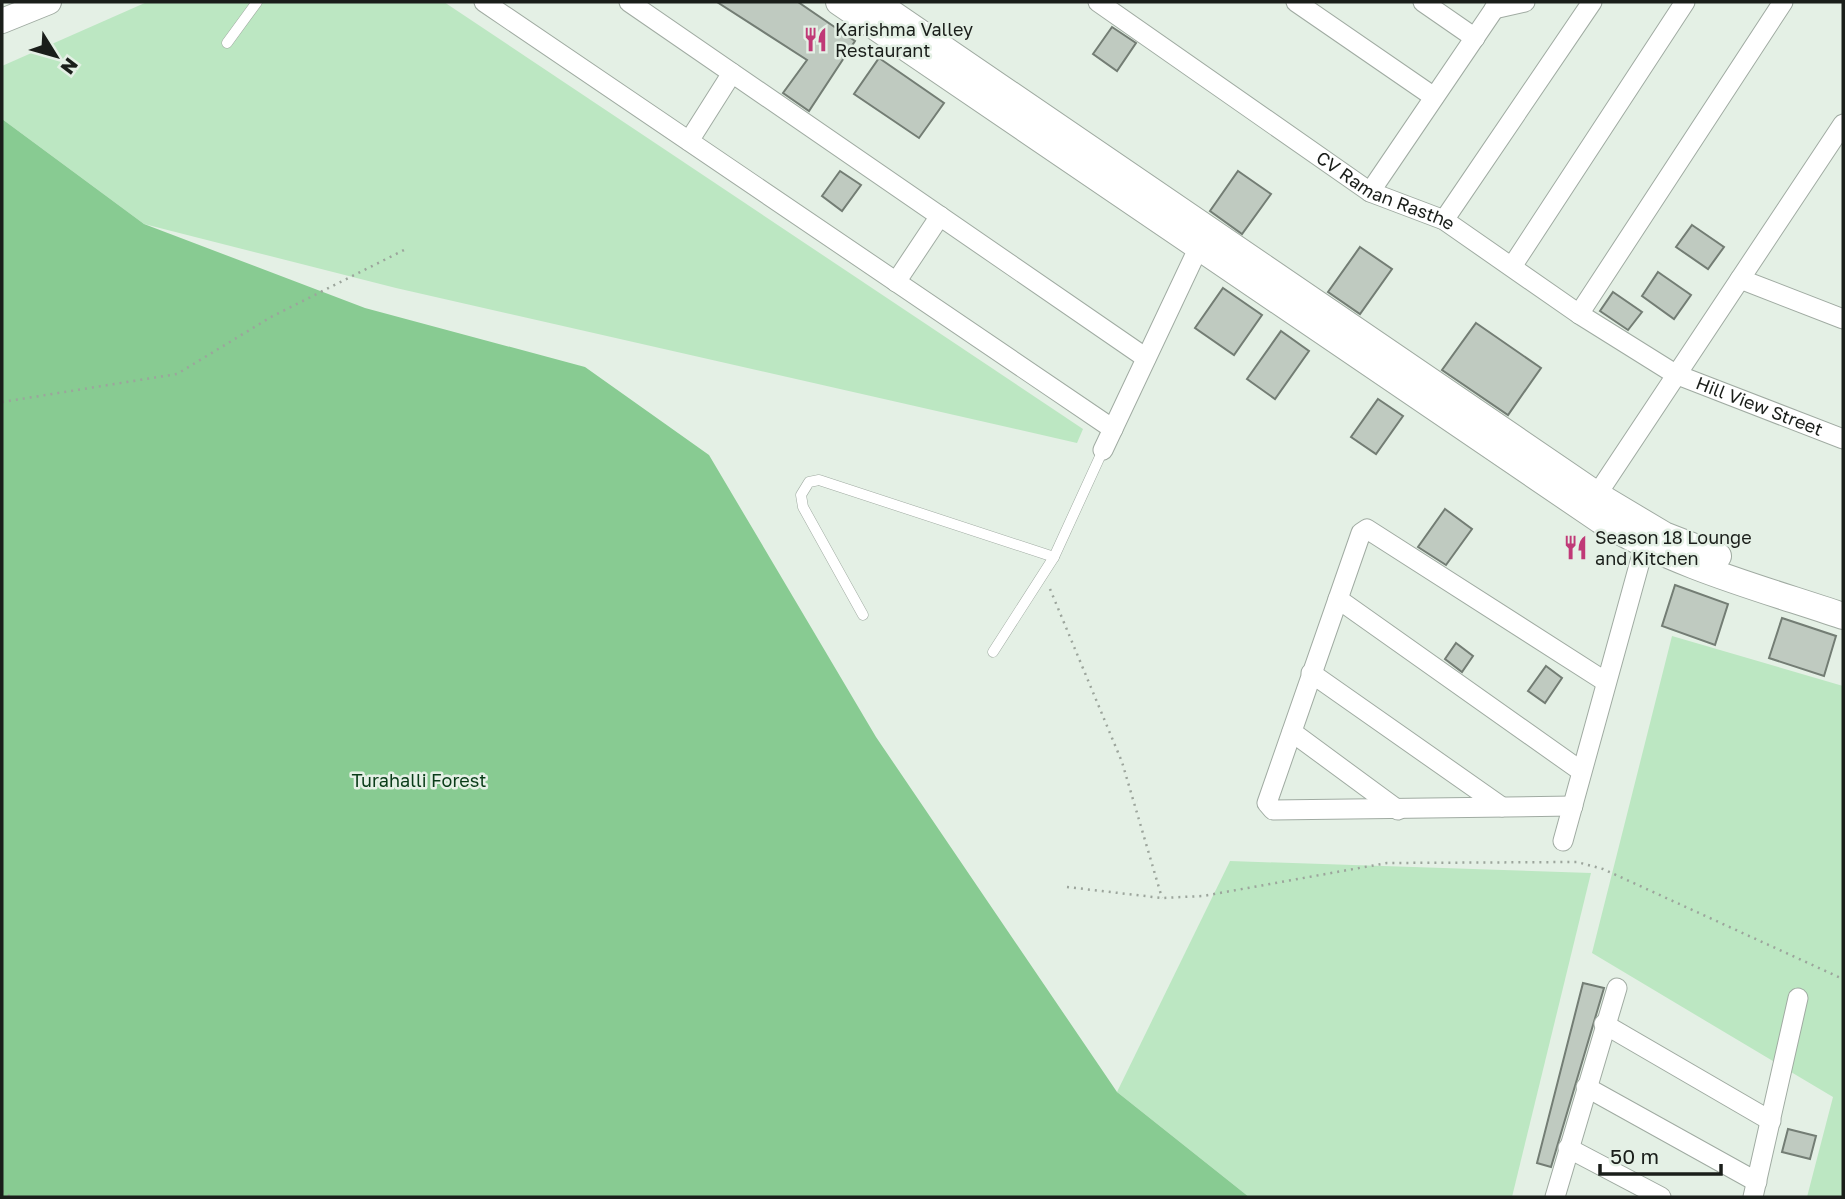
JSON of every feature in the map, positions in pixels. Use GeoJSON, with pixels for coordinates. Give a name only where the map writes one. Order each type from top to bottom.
{"type":"FeatureCollection","features":[{"type":"Feature","properties":{"kind":"main road"},"geometry":{"type":"LineString","coordinates":[[839,2],[1203,238],[1592,503],[1644,547],[1675,560],[1843,616]]}},
{"type":"Feature","properties":{"kind":"main road"},"geometry":{"type":"LineString","coordinates":[[876,2],[1203,238]]}},
{"type":"Feature","properties":{"kind":"main road"},"geometry":{"type":"LineString","coordinates":[[1592,503],[1688,545],[1843,597]]}},
{"type":"Feature","properties":{"kind":"street"},"geometry":{"type":"LineString","coordinates":[[2,21],[49,2]]}},
{"type":"Feature","properties":{"kind":"street"},"geometry":{"type":"LineString","coordinates":[[484,2],[1112,429]]}},
{"type":"Feature","properties":{"kind":"street"},"geometry":{"type":"LineString","coordinates":[[629,2],[1146,358]]}},
{"type":"Feature","properties":{"kind":"street","name":"CV Raman Rasthe"},"geometry":{"type":"LineString","coordinates":[[1098,2],[1370,192],[1444,220],[1513,265],[1579,314],[1675,374]]}},
{"type":"Feature","properties":{"kind":"street"},"geometry":{"type":"LineString","coordinates":[[1296,2],[1434,97]]}},
{"type":"Feature","properties":{"kind":"street"},"geometry":{"type":"LineString","coordinates":[[1423,2],[1475,38]]}},
{"type":"Feature","properties":{"kind":"street"},"geometry":{"type":"LineString","coordinates":[[1370,192],[1497,6],[1525,2]]}},
{"type":"Feature","properties":{"kind":"street"},"geometry":{"type":"LineString","coordinates":[[1444,220],[1592,2]]}},
{"type":"Feature","properties":{"kind":"street"},"geometry":{"type":"LineString","coordinates":[[1513,265],[1685,2]]}},
{"type":"Feature","properties":{"kind":"street"},"geometry":{"type":"LineString","coordinates":[[1579,314],[1783,2]]}},
{"type":"Feature","properties":{"kind":"street"},"geometry":{"type":"LineString","coordinates":[[689,141],[732,73]]}},
{"type":"Feature","properties":{"kind":"street"},"geometry":{"type":"LineString","coordinates":[[1592,503],[1843,124]]}},
{"type":"Feature","properties":{"kind":"street"},"geometry":{"type":"LineString","coordinates":[[896,282],[940,216]]}},
{"type":"Feature","properties":{"kind":"street"},"geometry":{"type":"LineString","coordinates":[[1103,450],[1203,238]]}},
{"type":"Feature","properties":{"kind":"street"},"geometry":{"type":"LineString","coordinates":[[1740,279],[1843,319]]}},
{"type":"Feature","properties":{"kind":"street","name":"Hill View Street"},"geometry":{"type":"LineString","coordinates":[[1675,374],[1843,439]]}},
{"type":"Feature","properties":{"kind":"street"},"geometry":{"type":"LineString","coordinates":[[1573,806],[1398,810],[1270,809],[1267,803],[1361,533],[1369,529],[1606,682]]}},
{"type":"Feature","properties":{"kind":"street"},"geometry":{"type":"LineString","coordinates":[[1563,841],[1644,547]]}},
{"type":"Feature","properties":{"kind":"street"},"geometry":{"type":"LineString","coordinates":[[1338,599],[1581,771]]}},
{"type":"Feature","properties":{"kind":"street"},"geometry":{"type":"LineString","coordinates":[[1311,673],[1502,807]]}},
{"type":"Feature","properties":{"kind":"street"},"geometry":{"type":"LineString","coordinates":[[1292,732],[1398,810]]}},
{"type":"Feature","properties":{"kind":"street"},"geometry":{"type":"LineString","coordinates":[[1555,1197],[1604,1024],[1617,988]]}},
{"type":"Feature","properties":{"kind":"street"},"geometry":{"type":"LineString","coordinates":[[1586,1087],[1755,1190],[1798,998]]}},
{"type":"Feature","properties":{"kind":"street"},"geometry":{"type":"LineString","coordinates":[[1604,1024],[1771,1121]]}},
{"type":"Feature","properties":{"kind":"street"},"geometry":{"type":"LineString","coordinates":[[1568,1148],[1661,1197]]}},
{"type":"Feature","properties":{"kind":"lane"},"geometry":{"type":"LineString","coordinates":[[227,43],[257,2]]}},
{"type":"Feature","properties":{"kind":"lane"},"geometry":{"type":"LineString","coordinates":[[993,652],[1054,557],[1103,450]]}},
{"type":"Feature","properties":{"kind":"lane"},"geometry":{"type":"LineString","coordinates":[[863,615],[803,507],[802,495],[809,482],[819,480],[1054,557]]}},
{"type":"Feature","properties":{"kind":"path"},"geometry":{"type":"LineString","coordinates":[[2,402],[177,374],[271,317],[408,248]]}},
{"type":"Feature","properties":{"kind":"path"},"geometry":{"type":"LineString","coordinates":[[1043,574],[1122,762],[1161,898]]}},
{"type":"Feature","properties":{"kind":"path"},"geometry":{"type":"LineString","coordinates":[[1067,887],[1161,898],[1203,896],[1387,863],[1577,862],[1603,869],[1843,979]]}},
{"type":"Feature","properties":{"kind":"path"},"geometry":{"type":"LineString","coordinates":[[2,1191],[11,1197]]}},
{"type":"Feature","properties":{"kind":"green space"},"geometry":{"type":"Polygon","coordinates":[[[147,2],[444,2],[1083,429],[1077,443],[396,288],[144,224],[2,119],[2,66],[147,2]]]}},
{"type":"Feature","properties":{"kind":"green space","name":"Turahalli Forest"},"geometry":{"type":"Polygon","coordinates":[[[2,119],[144,224],[365,308],[585,367],[709,455],[876,737],[1117,1092],[1249,1197],[2,1197],[2,119]]]}},
{"type":"Feature","properties":{"kind":"green space"},"geometry":{"type":"Polygon","coordinates":[[[1672,636],[1843,686],[1843,1197],[1807,1197],[1833,1097],[1592,953],[1672,636]]]}},
{"type":"Feature","properties":{"kind":"green space"},"geometry":{"type":"Polygon","coordinates":[[[1230,861],[1591,873],[1512,1197],[1249,1197],[1117,1092],[1230,861]]]}},
{"type":"Feature","properties":{"kind":"building"},"geometry":{"type":"Polygon","coordinates":[[[717,2],[798,2],[855,41],[809,111],[783,93],[807,60],[717,2]]]}},
{"type":"Feature","properties":{"kind":"building"},"geometry":{"type":"Polygon","coordinates":[[[1112,27],[1136,43],[1117,71],[1093,54],[1112,27]]]}},
{"type":"Feature","properties":{"kind":"building"},"geometry":{"type":"Polygon","coordinates":[[[879,58],[944,103],[919,138],[854,94],[879,58]]]}},
{"type":"Feature","properties":{"kind":"building"},"geometry":{"type":"Polygon","coordinates":[[[840,171],[861,185],[842,211],[822,196],[840,171]]]}},
{"type":"Feature","properties":{"kind":"building"},"geometry":{"type":"Polygon","coordinates":[[[1238,171],[1271,194],[1242,234],[1210,211],[1238,171]]]}},
{"type":"Feature","properties":{"kind":"building"},"geometry":{"type":"Polygon","coordinates":[[[1692,225],[1724,247],[1708,269],[1676,247],[1692,225]]]}},
{"type":"Feature","properties":{"kind":"building"},"geometry":{"type":"Polygon","coordinates":[[[1360,247],[1392,269],[1360,314],[1328,292],[1360,247]]]}},
{"type":"Feature","properties":{"kind":"building"},"geometry":{"type":"Polygon","coordinates":[[[1658,272],[1691,295],[1674,319],[1642,296],[1658,272]]]}},
{"type":"Feature","properties":{"kind":"building"},"geometry":{"type":"Polygon","coordinates":[[[1223,288],[1262,315],[1234,355],[1195,328],[1223,288]]]}},
{"type":"Feature","properties":{"kind":"building"},"geometry":{"type":"Polygon","coordinates":[[[1613,292],[1642,312],[1628,330],[1600,311],[1613,292]]]}},
{"type":"Feature","properties":{"kind":"building"},"geometry":{"type":"Polygon","coordinates":[[[1476,323],[1541,368],[1508,415],[1442,370],[1476,323]]]}},
{"type":"Feature","properties":{"kind":"building"},"geometry":{"type":"Polygon","coordinates":[[[1281,331],[1309,351],[1275,399],[1247,379],[1281,331]]]}},
{"type":"Feature","properties":{"kind":"building"},"geometry":{"type":"Polygon","coordinates":[[[1378,399],[1403,416],[1376,454],[1351,437],[1378,399]]]}},
{"type":"Feature","properties":{"kind":"building"},"geometry":{"type":"Polygon","coordinates":[[[1445,509],[1472,529],[1446,565],[1418,547],[1445,509]]]}},
{"type":"Feature","properties":{"kind":"building"},"geometry":{"type":"Polygon","coordinates":[[[1675,585],[1728,604],[1715,645],[1662,626],[1675,585]]]}},
{"type":"Feature","properties":{"kind":"building"},"geometry":{"type":"Polygon","coordinates":[[[1782,618],[1836,636],[1824,676],[1769,658],[1782,618]]]}},
{"type":"Feature","properties":{"kind":"building"},"geometry":{"type":"Polygon","coordinates":[[[1456,643],[1473,656],[1462,672],[1445,659],[1456,643]]]}},
{"type":"Feature","properties":{"kind":"building"},"geometry":{"type":"Polygon","coordinates":[[[1546,666],[1562,678],[1545,703],[1528,691],[1546,666]]]}},
{"type":"Feature","properties":{"kind":"building"},"geometry":{"type":"Polygon","coordinates":[[[1583,983],[1604,988],[1551,1167],[1537,1163],[1583,983]]]}},
{"type":"Feature","properties":{"kind":"building"},"geometry":{"type":"Polygon","coordinates":[[[1788,1129],[1816,1136],[1810,1159],[1782,1152],[1788,1129]]]}},
{"type":"Feature","properties":{"kind":"place","name":"Karishma Valley Restaurant"},"geometry":{"type":"Point","coordinates":[815,40]}},
{"type":"Feature","properties":{"kind":"place","name":"Season 18 Lounge and Kitchen"},"geometry":{"type":"Point","coordinates":[1575,548]}}]}
